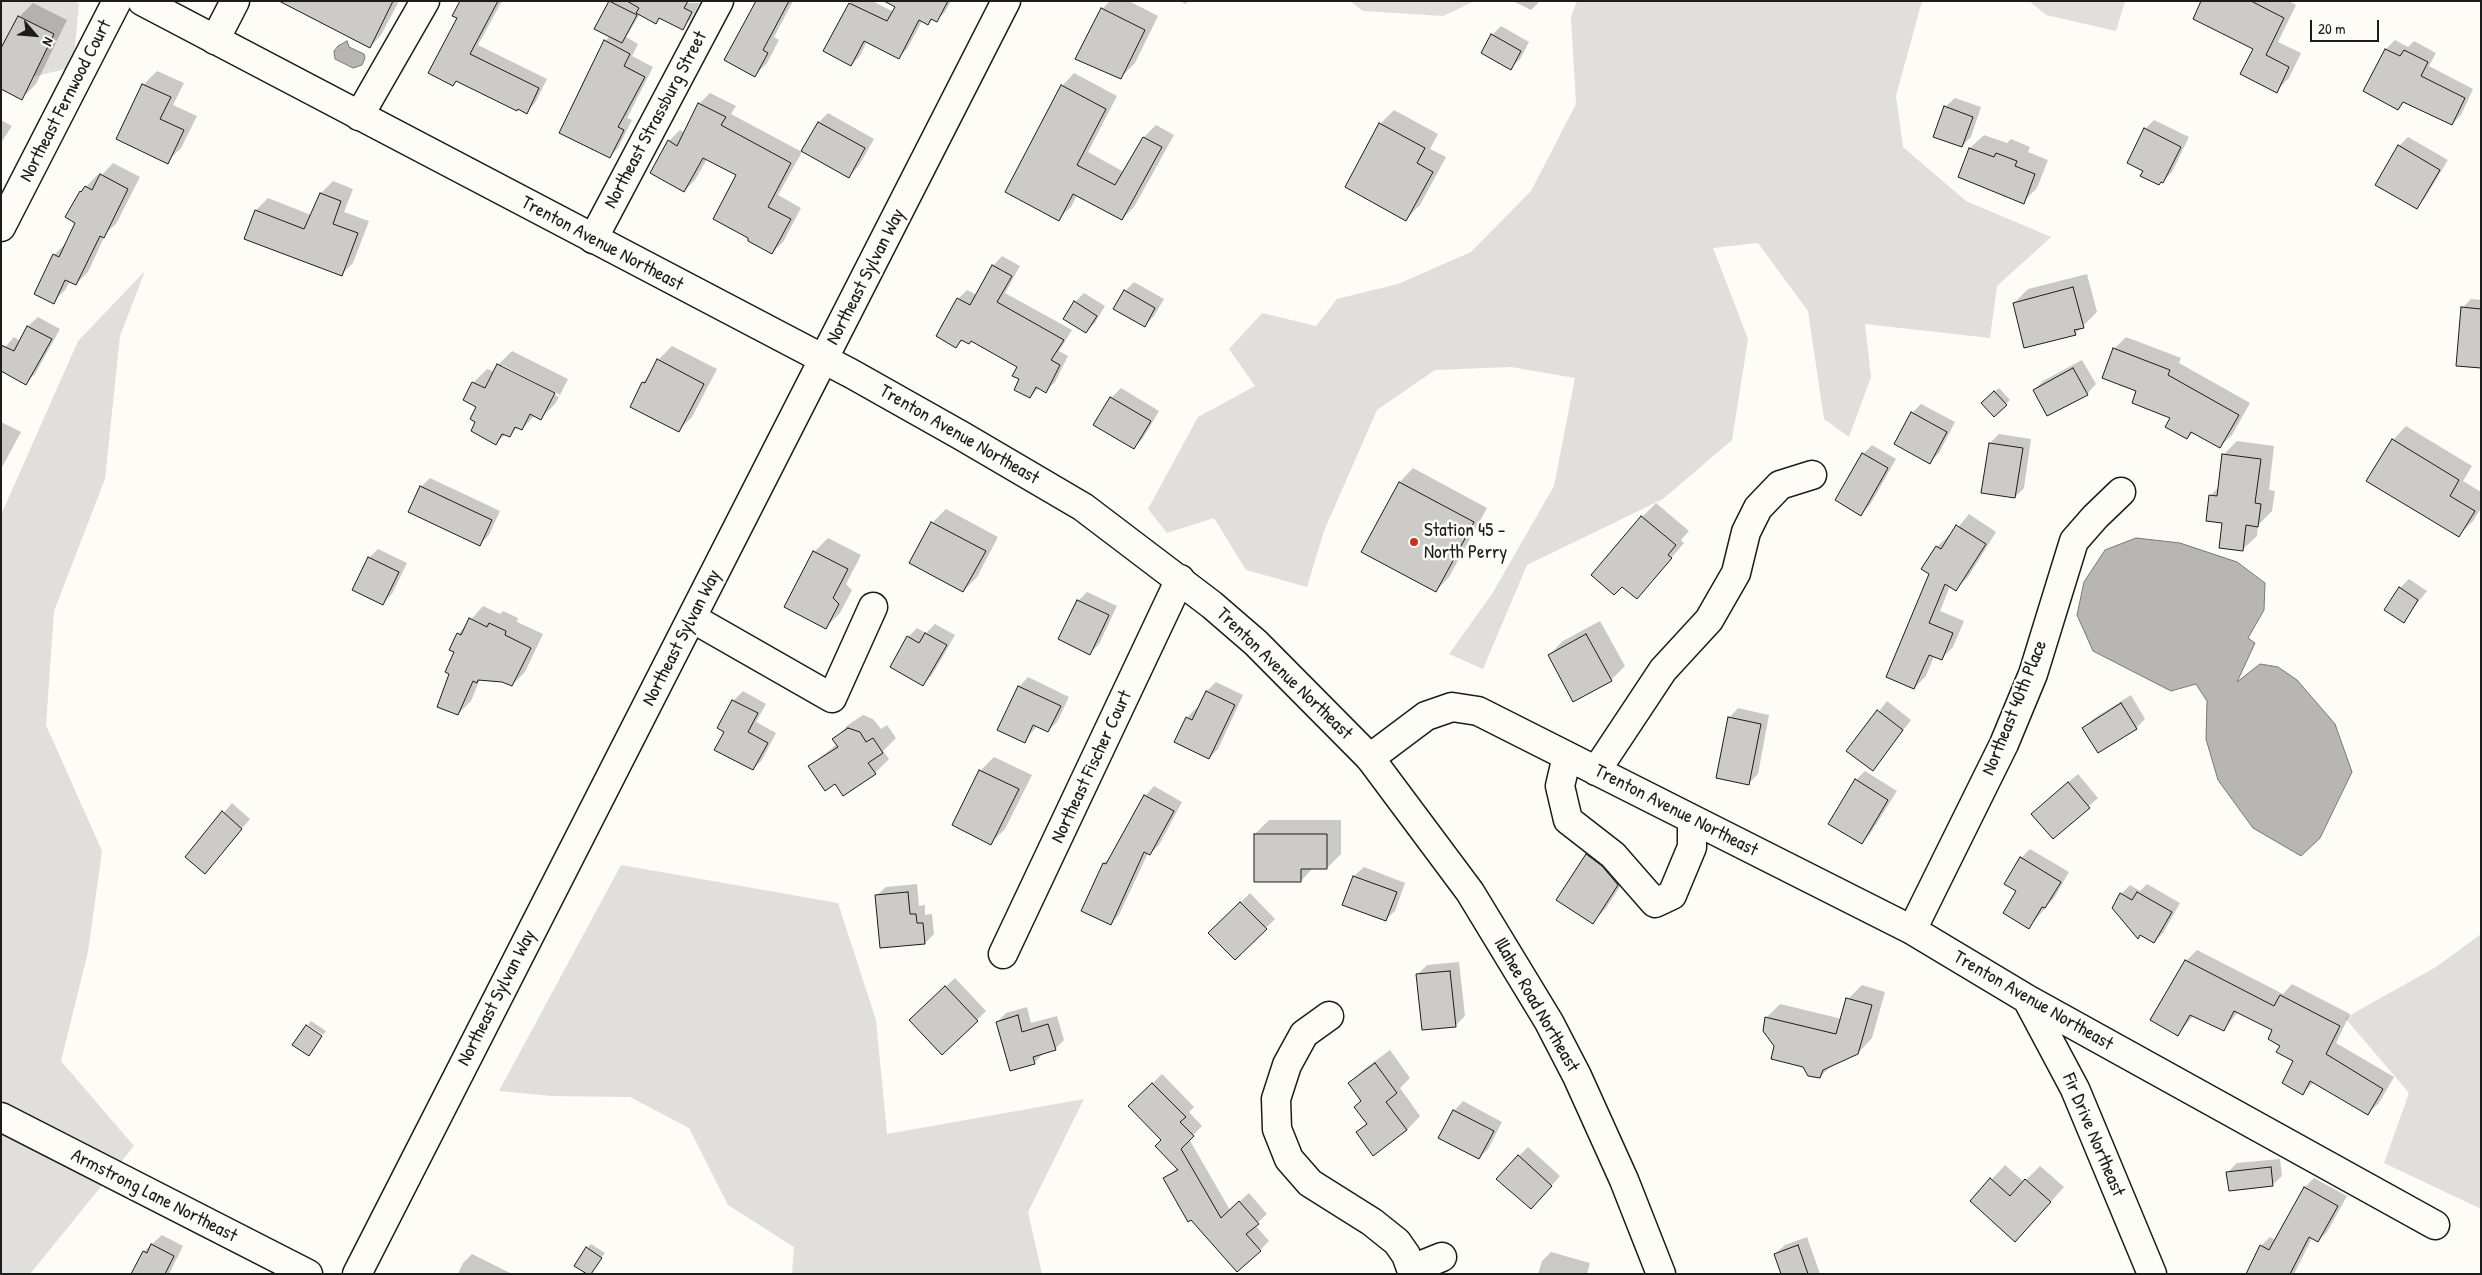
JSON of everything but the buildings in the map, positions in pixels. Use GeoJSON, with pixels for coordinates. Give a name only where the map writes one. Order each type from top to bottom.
{"type":"FeatureCollection","features":[{"type":"Feature","properties":{"kind":"street","name":"Northeast Fernwood Court"},"geometry":{"type":"LineString","coordinates":[[1,227],[117,1]]}},
{"type":"Feature","properties":{"kind":"street","name":"Trenton Avenue Northeast"},"geometry":{"type":"LineString","coordinates":[[142,1],[824,360],[1045,484],[1110,526],[1180,579],[1256,643],[1370,758],[1426,716],[1452,708],[1478,711],[1912,930],[2027,999],[2435,1225]]}},
{"type":"Feature","properties":{"kind":"street"},"geometry":{"type":"LineString","coordinates":[[215,40],[235,1]]}},
{"type":"Feature","properties":{"kind":"street"},"geometry":{"type":"LineString","coordinates":[[358,116],[425,1]]}},
{"type":"Feature","properties":{"kind":"street","name":"Northeast Strassburg Street"},"geometry":{"type":"LineString","coordinates":[[593,239],[719,1]]}},
{"type":"Feature","properties":{"kind":"street","name":"Northeast Sylvan Way"},"geometry":{"type":"LineString","coordinates":[[357,1274],[1006,1]]}},
{"type":"Feature","properties":{"kind":"street"},"geometry":{"type":"LineString","coordinates":[[1596,771],[1663,670],[1709,620],[1736,573],[1746,532],[1758,508],[1780,485],[1812,475]]}},
{"type":"Feature","properties":{"kind":"street","name":"Northeast 40th Place"},"geometry":{"type":"LineString","coordinates":[[1912,930],[2004,744],[2033,674],[2074,541],[2121,492]]}},
{"type":"Feature","properties":{"kind":"street","name":"Northeast Fischer Court"},"geometry":{"type":"LineString","coordinates":[[1003,954],[1180,579]]}},
{"type":"Feature","properties":{"kind":"street"},"geometry":{"type":"LineString","coordinates":[[692,618],[832,698],[873,607]]}},
{"type":"Feature","properties":{"kind":"street"},"geometry":{"type":"LineString","coordinates":[[1567,756],[1560,786],[1568,820],[1613,855],[1655,903],[1672,895],[1692,847],[1692,819]]}},
{"type":"Feature","properties":{"kind":"street","name":"Illahee Road Northeast"},"geometry":{"type":"LineString","coordinates":[[1370,758],[1470,892],[1549,1022],[1610,1147],[1661,1274]]}},
{"type":"Feature","properties":{"kind":"street","name":"Fir Drive Northeast"},"geometry":{"type":"LineString","coordinates":[[2027,999],[2075,1089],[2152,1274]]}},
{"type":"Feature","properties":{"kind":"street"},"geometry":{"type":"LineString","coordinates":[[1329,1016],[1304,1034],[1287,1065],[1276,1099],[1277,1130],[1289,1158],[1310,1183],[1372,1222],[1397,1242],[1406,1254],[1413,1271],[1442,1257]]}},
{"type":"Feature","properties":{"kind":"street","name":"Armstrong Lane Northeast"},"geometry":{"type":"LineString","coordinates":[[1,1117],[308,1274]]}},
{"type":"Feature","properties":{"kind":"shaded area"},"geometry":{"type":"Polygon","coordinates":[[[1,1],[74,1],[79,4],[73,67],[1,85],[1,1]]]}},
{"type":"Feature","properties":{"kind":"shaded area"},"geometry":{"type":"Polygon","coordinates":[[[1350,1],[1475,1],[1443,16],[1363,11],[1350,1]]]}},
{"type":"Feature","properties":{"kind":"shaded area"},"geometry":{"type":"Polygon","coordinates":[[[1577,1],[1922,1],[1896,96],[1903,147],[1966,201],[2051,237],[1997,286],[1990,338],[1865,324],[1871,377],[1849,437],[1824,419],[1808,311],[1758,243],[1713,248],[1748,339],[1732,440],[1663,499],[1527,565],[1483,669],[1449,654],[1492,594],[1554,486],[1575,378],[1511,367],[1435,370],[1377,410],[1324,531],[1307,587],[1246,570],[1214,518],[1167,533],[1148,509],[1198,417],[1255,386],[1229,349],[1262,313],[1316,326],[1337,299],[1398,284],[1471,252],[1531,191],[1576,104],[1571,17],[1577,1]]]}},
{"type":"Feature","properties":{"kind":"shaded area"},"geometry":{"type":"Polygon","coordinates":[[[2029,1],[2125,1],[2116,31],[2046,15],[2029,1]]]}},
{"type":"Feature","properties":{"kind":"shaded area"},"geometry":{"type":"Polygon","coordinates":[[[347,41],[349,47],[364,54],[365,58],[362,65],[353,68],[335,59],[334,51],[338,46],[347,41]]]}},
{"type":"Feature","properties":{"kind":"shaded area"},"geometry":{"type":"Polygon","coordinates":[[[145,271],[120,336],[105,479],[54,611],[46,725],[102,851],[88,952],[61,1061],[134,1146],[30,1274],[1,1274],[1,515],[78,341],[145,271]]]}},
{"type":"Feature","properties":{"kind":"shaded area"},"geometry":{"type":"Polygon","coordinates":[[[2136,538],[2180,543],[2237,562],[2265,583],[2264,610],[2248,638],[2255,643],[2237,682],[2260,664],[2278,667],[2297,680],[2335,724],[2352,772],[2320,838],[2301,856],[2253,828],[2218,780],[2206,739],[2207,701],[2196,684],[2171,691],[2093,651],[2077,615],[2084,582],[2105,550],[2136,538]]]}},
{"type":"Feature","properties":{"kind":"shaded area"},"geometry":{"type":"Polygon","coordinates":[[[621,865],[838,903],[876,1020],[887,1134],[1084,1099],[1028,1212],[1042,1274],[792,1274],[794,1247],[728,1205],[689,1128],[630,1097],[552,1096],[499,1091],[621,865]]]}},
{"type":"Feature","properties":{"kind":"shaded area"},"geometry":{"type":"Polygon","coordinates":[[[2481,934],[2481,1209],[2384,1163],[2409,1093],[2345,1018],[2436,967],[2481,934]]]}},
{"type":"Feature","properties":{"kind":"place","name":"Station 45 - North Perry"},"geometry":{"type":"Point","coordinates":[1414,542]}}]}
